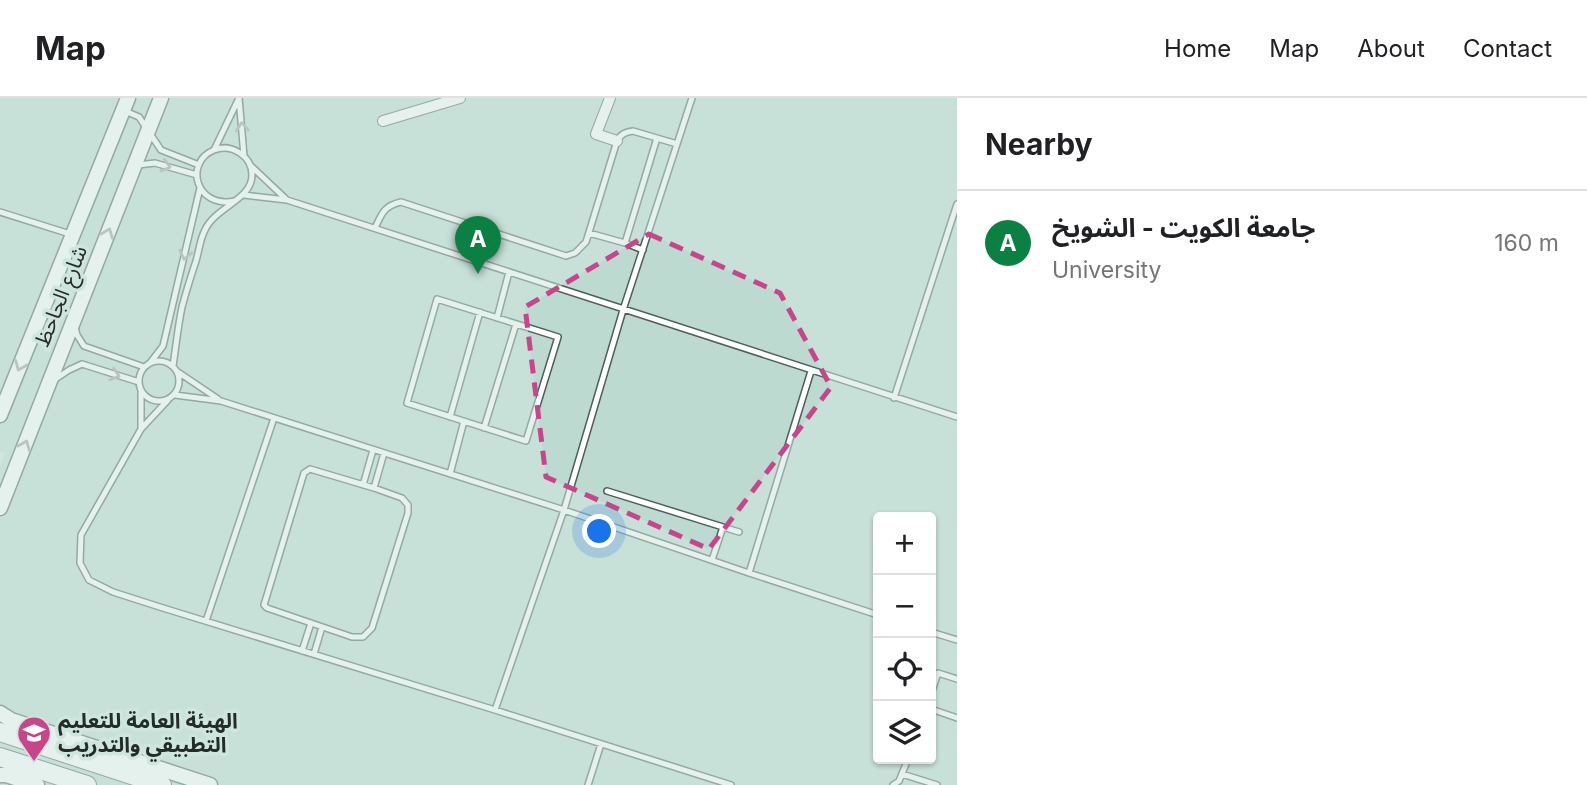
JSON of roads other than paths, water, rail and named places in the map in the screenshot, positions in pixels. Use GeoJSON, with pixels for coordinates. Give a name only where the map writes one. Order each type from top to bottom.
{"type":"FeatureCollection","features":[{"type":"Feature","properties":{"kind":"highway"},"geometry":{"type":"LineString","coordinates":[[0,732],[162,785]]}},
{"type":"Feature","properties":{"kind":"highway"},"geometry":{"type":"LineString","coordinates":[[0,757],[87,785]]}},
{"type":"Feature","properties":{"kind":"street","name":"شارع الجاحظ"},"geometry":{"type":"LineString","coordinates":[[0,508],[162,98]]}},
{"type":"Feature","properties":{"kind":"street"},"geometry":{"type":"LineString","coordinates":[[383,121],[460,98]]}},
{"type":"Feature","properties":{"kind":"street"},"geometry":{"type":"LineString","coordinates":[[610,98],[596,134],[617,141]]}},
{"type":"Feature","properties":{"kind":"street","name":"شارع الجاحظ"},"geometry":{"type":"LineString","coordinates":[[0,415],[126,104]]}},
{"type":"Feature","properties":{"kind":"street"},"geometry":{"type":"LineString","coordinates":[[0,713],[11,720],[210,785]]}},
{"type":"Feature","properties":{"kind":"street"},"geometry":{"type":"LineString","coordinates":[[0,775],[37,785]]}},
{"type":"Feature","properties":{"kind":"lane"},"geometry":{"type":"LineString","coordinates":[[214,150],[239,98]]}},
{"type":"Feature","properties":{"kind":"lane"},"geometry":{"type":"LineString","coordinates":[[239,98],[244,156]]}},
{"type":"Feature","properties":{"kind":"lane"},"geometry":{"type":"LineString","coordinates":[[495,710],[564,510],[623,310],[692,98]]}},
{"type":"Feature","properties":{"kind":"lane"},"geometry":{"type":"LineString","coordinates":[[126,104],[139,117],[161,150],[199,164]]}},
{"type":"Feature","properties":{"kind":"lane"},"geometry":{"type":"LineString","coordinates":[[375,228],[384,210],[401,202],[566,256],[575,253],[586,242],[621,135],[633,131],[677,144]]}},
{"type":"Feature","properties":{"kind":"lane"},"geometry":{"type":"LineString","coordinates":[[625,243],[657,138]]}},
{"type":"Feature","properties":{"kind":"lane"},"geometry":{"type":"LineString","coordinates":[[235,201],[214,201],[200,188],[197,175],[199,164],[214,150],[235,150],[244,156],[250,165],[288,200]]}},
{"type":"Feature","properties":{"kind":"lane"},"geometry":{"type":"LineString","coordinates":[[135,166],[155,163],[197,175]]}},
{"type":"Feature","properties":{"kind":"lane"},"geometry":{"type":"LineString","coordinates":[[173,366],[182,307],[205,229],[218,212],[244,195],[252,176],[250,165]]}},
{"type":"Feature","properties":{"kind":"lane"},"geometry":{"type":"LineString","coordinates":[[141,429],[140,375],[163,346],[200,188]]}},
{"type":"Feature","properties":{"kind":"lane"},"geometry":{"type":"LineString","coordinates":[[244,195],[288,200],[957,417]]}},
{"type":"Feature","properties":{"kind":"lane"},"geometry":{"type":"LineString","coordinates":[[894,398],[957,204]]}},
{"type":"Feature","properties":{"kind":"lane"},"geometry":{"type":"LineString","coordinates":[[0,212],[73,235]]}},
{"type":"Feature","properties":{"kind":"lane"},"geometry":{"type":"LineString","coordinates":[[589,233],[643,250]]}},
{"type":"Feature","properties":{"kind":"lane"},"geometry":{"type":"LineString","coordinates":[[497,317],[509,272]]}},
{"type":"Feature","properties":{"kind":"lane"},"geometry":{"type":"LineString","coordinates":[[437,299],[497,317],[558,337],[526,441],[407,403],[437,299]]}},
{"type":"Feature","properties":{"kind":"lane"},"geometry":{"type":"LineString","coordinates":[[450,417],[480,312]]}},
{"type":"Feature","properties":{"kind":"lane"},"geometry":{"type":"LineString","coordinates":[[74,322],[77,335],[84,346],[144,368]]}},
{"type":"Feature","properties":{"kind":"lane"},"geometry":{"type":"LineString","coordinates":[[484,428],[516,324]]}},
{"type":"Feature","properties":{"kind":"lane"},"geometry":{"type":"LineString","coordinates":[[150,363],[158,360],[166,362],[221,401]]}},
{"type":"Feature","properties":{"kind":"lane"},"geometry":{"type":"LineString","coordinates":[[49,384],[82,364],[139,382]]}},
{"type":"Feature","properties":{"kind":"lane"},"geometry":{"type":"LineString","coordinates":[[749,573],[811,371]]}},
{"type":"Feature","properties":{"kind":"lane"},"geometry":{"type":"LineString","coordinates":[[178,372],[179,388],[175,395],[141,429],[81,535],[80,563],[89,580],[113,592],[731,785]]}},
{"type":"Feature","properties":{"kind":"lane"},"geometry":{"type":"LineString","coordinates":[[141,390],[153,401],[168,400]]}},
{"type":"Feature","properties":{"kind":"lane"},"geometry":{"type":"LineString","coordinates":[[175,395],[221,401],[564,510],[873,613]]}},
{"type":"Feature","properties":{"kind":"lane"},"geometry":{"type":"LineString","coordinates":[[206,621],[274,418]]}},
{"type":"Feature","properties":{"kind":"lane"},"geometry":{"type":"LineString","coordinates":[[450,474],[464,421]]}},
{"type":"Feature","properties":{"kind":"lane"},"geometry":{"type":"LineString","coordinates":[[363,485],[373,450]]}},
{"type":"Feature","properties":{"kind":"lane"},"geometry":{"type":"LineString","coordinates":[[374,488],[384,453]]}},
{"type":"Feature","properties":{"kind":"lane"},"geometry":{"type":"LineString","coordinates":[[310,469],[363,485],[402,498],[408,505],[408,513],[372,628],[363,637],[352,637],[267,608],[264,604],[304,473],[310,469]]}},
{"type":"Feature","properties":{"kind":"lane"},"geometry":{"type":"LineString","coordinates":[[607,491],[739,532]]}},
{"type":"Feature","properties":{"kind":"lane"},"geometry":{"type":"LineString","coordinates":[[712,561],[723,527]]}},
{"type":"Feature","properties":{"kind":"lane"},"geometry":{"type":"LineString","coordinates":[[302,651],[311,623]]}},
{"type":"Feature","properties":{"kind":"lane"},"geometry":{"type":"LineString","coordinates":[[314,654],[322,627]]}},
{"type":"Feature","properties":{"kind":"lane"},"geometry":{"type":"LineString","coordinates":[[936,634],[957,640]]}},
{"type":"Feature","properties":{"kind":"lane"},"geometry":{"type":"LineString","coordinates":[[936,679],[938,673],[957,679]]}},
{"type":"Feature","properties":{"kind":"lane"},"geometry":{"type":"LineString","coordinates":[[936,711],[957,718]]}},
{"type":"Feature","properties":{"kind":"lane"},"geometry":{"type":"LineString","coordinates":[[588,785],[601,744]]}},
{"type":"Feature","properties":{"kind":"lane"},"geometry":{"type":"LineString","coordinates":[[897,784],[906,764]]}},
{"type":"Feature","properties":{"kind":"lane"},"geometry":{"type":"LineString","coordinates":[[902,774],[937,785]]}},
{"type":"Feature","properties":{"kind":"place","name":"جامعة الكويت - الشويخ"},"geometry":{"type":"Point","coordinates":[478,274]}},
{"type":"Feature","properties":{"kind":"place","name":"الهيئة العامة للتعليم التطبيقي والتدريب"},"geometry":{"type":"Point","coordinates":[34,763]}}]}
